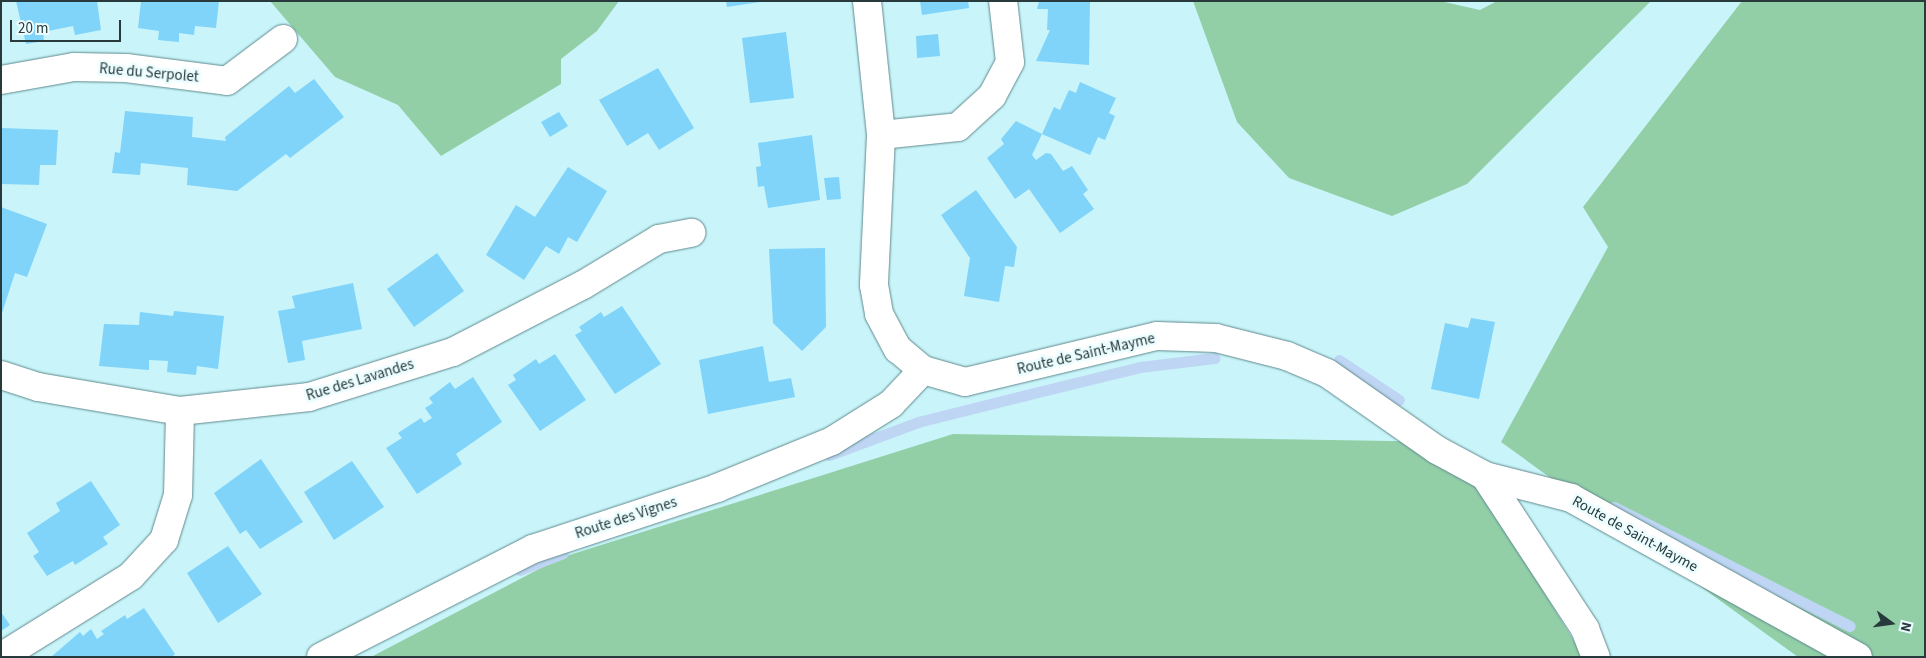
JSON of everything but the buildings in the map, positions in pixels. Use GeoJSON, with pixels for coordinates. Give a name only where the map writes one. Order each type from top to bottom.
{"type":"FeatureCollection","features":[{"type":"Feature","properties":{"kind":"street","name":"Route de Saint-Mayme"},"geometry":{"type":"LineString","coordinates":[[868,1],[881,135],[874,286],[879,314],[898,349],[923,370],[965,382],[1157,336],[1216,338],[1287,356],[1327,373],[1437,450],[1484,476],[1571,498],[1858,657]]}},
{"type":"Feature","properties":{"kind":"street"},"geometry":{"type":"LineString","coordinates":[[881,135],[958,127],[992,96],[1010,62],[1003,1]]}},
{"type":"Feature","properties":{"kind":"street","name":"Rue du Serpolet"},"geometry":{"type":"LineString","coordinates":[[1,80],[83,68],[126,68],[227,81],[283,39]]}},
{"type":"Feature","properties":{"kind":"street","name":"Rue des Lavandes"},"geometry":{"type":"LineString","coordinates":[[1,375],[38,387],[180,411],[309,397],[453,352],[583,284],[659,239],[691,233]]}},
{"type":"Feature","properties":{"kind":"street","name":"Route des Vignes"},"geometry":{"type":"LineString","coordinates":[[321,657],[533,549],[717,488],[832,441],[891,404],[923,370]]}},
{"type":"Feature","properties":{"kind":"street"},"geometry":{"type":"LineString","coordinates":[[1,657],[130,576],[164,540],[178,495],[180,411]]}},
{"type":"Feature","properties":{"kind":"street"},"geometry":{"type":"LineString","coordinates":[[1484,476],[1585,629],[1596,657]]}},
{"type":"Feature","properties":{"kind":"green space"},"geometry":{"type":"Polygon","coordinates":[[[270,1],[619,1],[597,31],[561,59],[561,84],[441,156],[398,105],[335,77],[270,1]]]}},
{"type":"Feature","properties":{"kind":"green space"},"geometry":{"type":"Polygon","coordinates":[[[1193,1],[1440,1],[1480,10],[1497,1],[1651,1],[1467,184],[1392,216],[1289,178],[1237,122],[1193,1]]]}},
{"type":"Feature","properties":{"kind":"green space"},"geometry":{"type":"Polygon","coordinates":[[[1742,1],[1925,1],[1925,657],[1798,657],[1501,442],[1608,247],[1583,207],[1742,1]]]}},
{"type":"Feature","properties":{"kind":"green space"},"geometry":{"type":"Polygon","coordinates":[[[953,434],[1451,442],[1584,657],[371,657],[560,558],[953,434]]]}},
{"type":"Feature","properties":{"kind":"waterway"},"geometry":{"type":"LineString","coordinates":[[829,455],[918,422],[1140,367],[1214,358]]}},
{"type":"Feature","properties":{"kind":"waterway"},"geometry":{"type":"LineString","coordinates":[[1339,360],[1399,400]]}},
{"type":"Feature","properties":{"kind":"waterway"},"geometry":{"type":"LineString","coordinates":[[1614,507],[1850,626]]}},
{"type":"Feature","properties":{"kind":"waterway"},"geometry":{"type":"LineString","coordinates":[[520,570],[563,553]]}}]}
